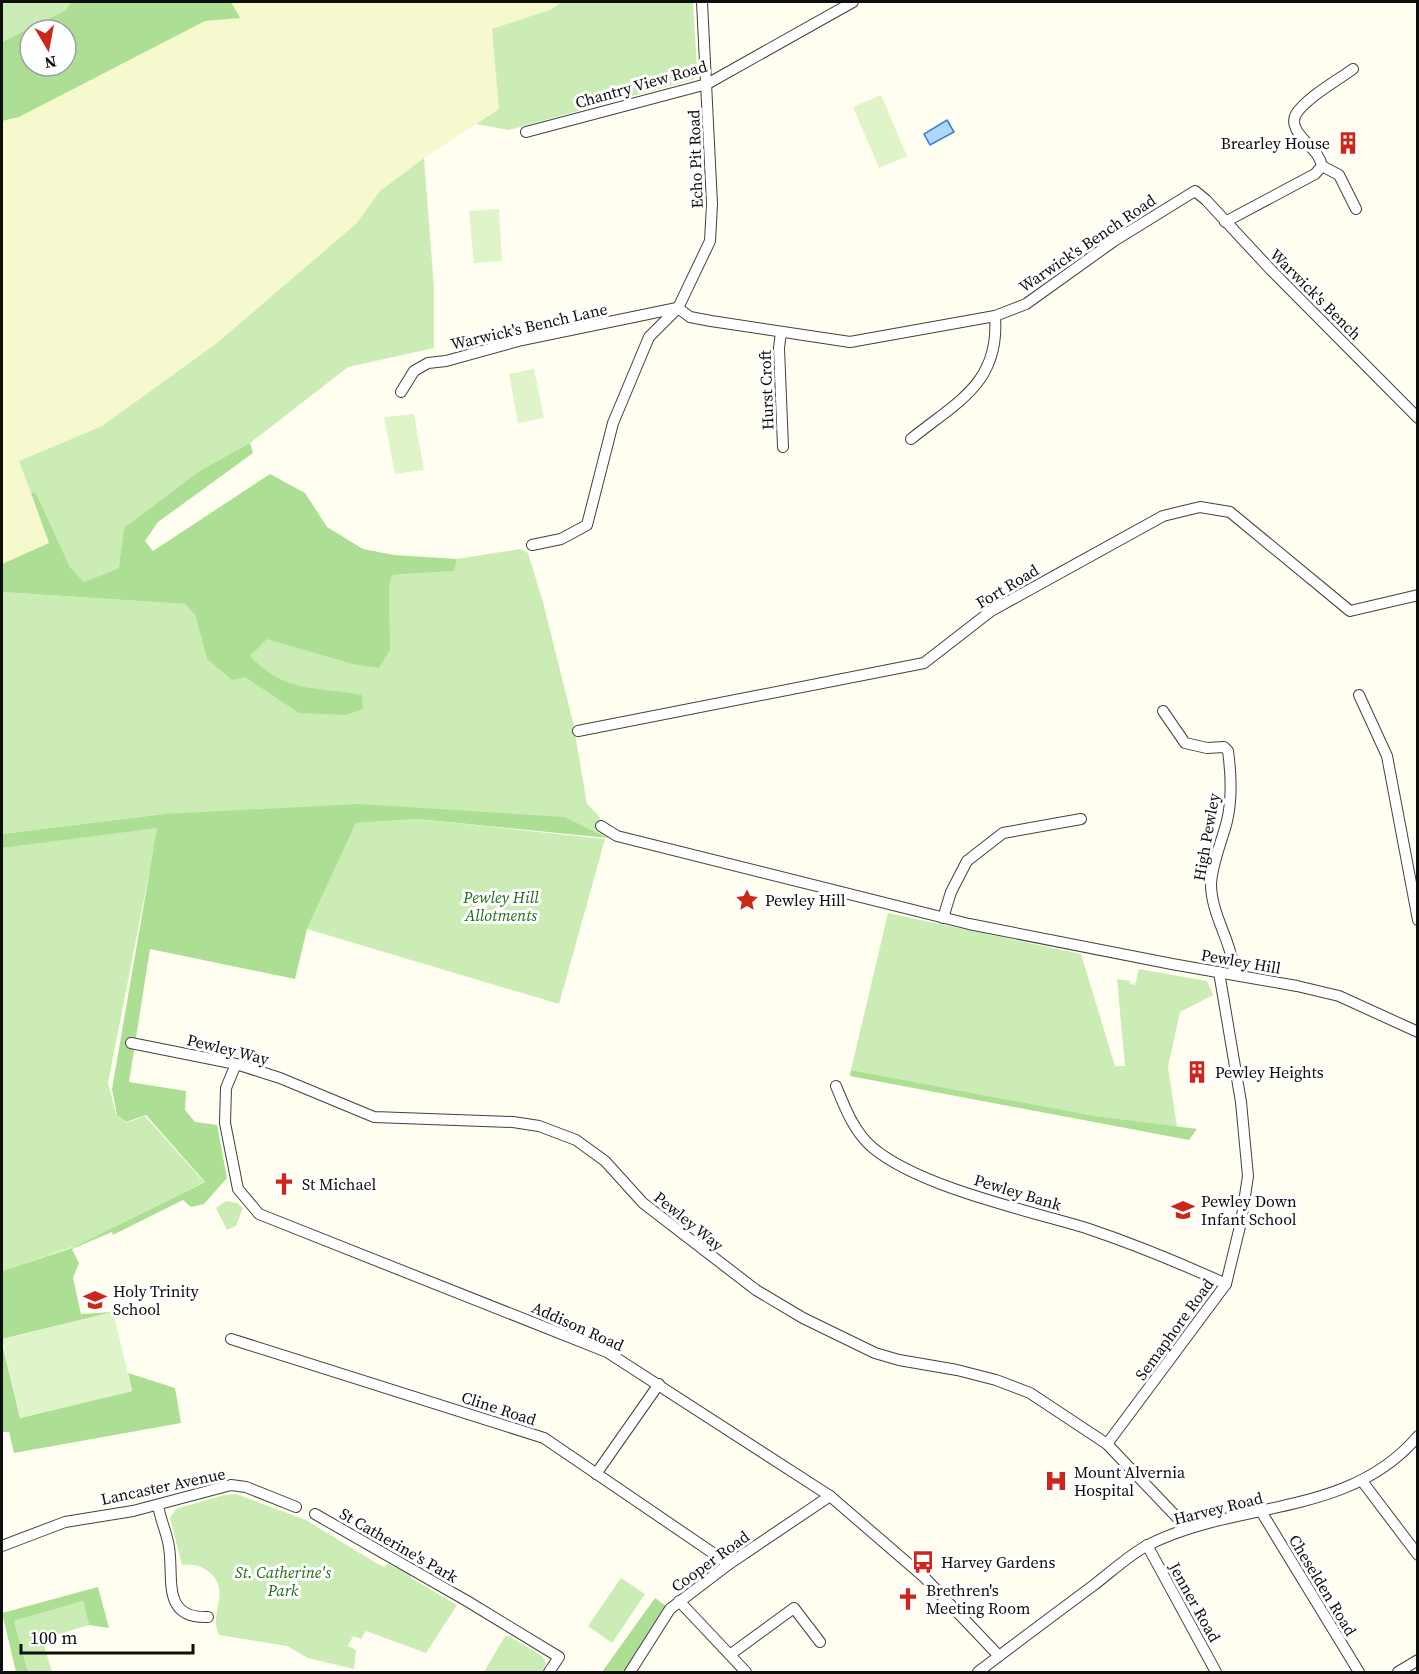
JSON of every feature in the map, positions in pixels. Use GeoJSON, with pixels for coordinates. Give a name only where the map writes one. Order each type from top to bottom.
{"type":"FeatureCollection","features":[{"type":"Feature","properties":{"kind":"street","name":"Echo Pit Road"},"geometry":{"type":"LineString","coordinates":[[532,545],[561,539],[587,525],[613,423],[649,337],[678,308],[679,301],[694,278],[710,241],[712,204],[702,2]]}},
{"type":"Feature","properties":{"kind":"street","name":"Chantry View Road"},"geometry":{"type":"LineString","coordinates":[[526,132],[707,84],[853,2]]}},
{"type":"Feature","properties":{"kind":"street"},"geometry":{"type":"LineString","coordinates":[[1322,166],[1320,156],[1297,133],[1293,121],[1296,113],[1304,106],[1353,69]]}},
{"type":"Feature","properties":{"kind":"street"},"geometry":{"type":"LineString","coordinates":[[1322,166],[1339,175],[1356,208]]}},
{"type":"Feature","properties":{"kind":"street"},"geometry":{"type":"LineString","coordinates":[[1225,222],[1306,178],[1322,166]]}},
{"type":"Feature","properties":{"kind":"street","name":"Warwick's Bench Road"},"geometry":{"type":"LineString","coordinates":[[678,308],[690,316],[850,342],[995,316],[1026,304],[1114,241],[1183,196],[1195,191]]}},
{"type":"Feature","properties":{"kind":"street","name":"Warwick's Bench"},"geometry":{"type":"LineString","coordinates":[[1195,191],[1418,418]]}},
{"type":"Feature","properties":{"kind":"street","name":"Warwick's Bench Lane"},"geometry":{"type":"LineString","coordinates":[[401,392],[414,370],[428,363],[446,362],[522,340],[678,308]]}},
{"type":"Feature","properties":{"kind":"street"},"geometry":{"type":"LineString","coordinates":[[911,439],[974,388],[994,354],[997,339],[995,316]]}},
{"type":"Feature","properties":{"kind":"street","name":"Hurst Croft"},"geometry":{"type":"LineString","coordinates":[[781,332],[779,348],[783,447]]}},
{"type":"Feature","properties":{"kind":"street","name":"Fort Road"},"geometry":{"type":"LineString","coordinates":[[579,731],[924,663],[991,610],[1163,516],[1200,507],[1230,512],[1350,611],[1418,595]]}},
{"type":"Feature","properties":{"kind":"street"},"geometry":{"type":"LineString","coordinates":[[1359,695],[1387,756],[1418,920]]}},
{"type":"Feature","properties":{"kind":"street","name":"High Pewley"},"geometry":{"type":"LineString","coordinates":[[1163,711],[1185,744],[1207,748],[1224,747],[1229,753],[1228,818],[1212,876],[1211,888],[1213,903],[1232,957],[1234,974]]}},
{"type":"Feature","properties":{"kind":"street"},"geometry":{"type":"LineString","coordinates":[[943,918],[951,892],[967,861],[1003,833],[1081,819]]}},
{"type":"Feature","properties":{"kind":"street","name":"Pewley Hill"},"geometry":{"type":"LineString","coordinates":[[601,826],[617,836],[943,918],[1339,996],[1418,1032]]}},
{"type":"Feature","properties":{"kind":"street","name":"Semaphore Road"},"geometry":{"type":"LineString","coordinates":[[1107,1444],[1226,1284],[1241,1222],[1248,1176],[1241,1102],[1219,972]]}},
{"type":"Feature","properties":{"kind":"street","name":"Pewley Way"},"geometry":{"type":"LineString","coordinates":[[131,1043],[237,1064],[280,1078],[374,1117],[513,1122],[539,1126],[576,1140],[593,1150],[631,1192],[683,1236],[756,1290],[803,1318],[875,1353],[899,1360],[967,1372],[1030,1393],[1107,1444],[1187,1528]]}},
{"type":"Feature","properties":{"kind":"street","name":"Addison Road"},"geometry":{"type":"LineString","coordinates":[[237,1064],[226,1088],[225,1123],[238,1189],[259,1214],[607,1352],[830,1496],[925,1578],[999,1656]]}},
{"type":"Feature","properties":{"kind":"street","name":"Pewley Bank"},"geometry":{"type":"LineString","coordinates":[[836,1086],[853,1124],[862,1136],[872,1147],[907,1169],[965,1191],[1157,1252],[1226,1284]]}},
{"type":"Feature","properties":{"kind":"street","name":"Cline Road"},"geometry":{"type":"LineString","coordinates":[[231,1339],[544,1437],[729,1564]]}},
{"type":"Feature","properties":{"kind":"street"},"geometry":{"type":"LineString","coordinates":[[596,1474],[658,1383]]}},
{"type":"Feature","properties":{"kind":"street","name":"Harvey Road"},"geometry":{"type":"LineString","coordinates":[[978,1672],[1147,1545],[1187,1528],[1262,1513],[1322,1497],[1362,1481],[1406,1450],[1418,1436]]}},
{"type":"Feature","properties":{"kind":"street"},"geometry":{"type":"LineString","coordinates":[[1362,1481],[1418,1555]]}},
{"type":"Feature","properties":{"kind":"street","name":"Lancaster Avenue"},"geometry":{"type":"LineString","coordinates":[[2,1546],[65,1522],[158,1505],[231,1485],[246,1487],[296,1507]]}},
{"type":"Feature","properties":{"kind":"street","name":"Cooper Road"},"geometry":{"type":"LineString","coordinates":[[630,1672],[670,1609],[679,1601],[729,1564],[830,1496]]}},
{"type":"Feature","properties":{"kind":"street"},"geometry":{"type":"LineString","coordinates":[[158,1505],[168,1544],[172,1597],[179,1607],[190,1615],[208,1617]]}},
{"type":"Feature","properties":{"kind":"street","name":"Cheselden Road"},"geometry":{"type":"LineString","coordinates":[[1262,1513],[1359,1672]]}},
{"type":"Feature","properties":{"kind":"street","name":"St Catherine's Park"},"geometry":{"type":"LineString","coordinates":[[315,1514],[559,1657],[549,1672]]}},
{"type":"Feature","properties":{"kind":"street","name":"Jenner Road"},"geometry":{"type":"LineString","coordinates":[[1147,1545],[1216,1672]]}},
{"type":"Feature","properties":{"kind":"street"},"geometry":{"type":"LineString","coordinates":[[679,1601],[746,1672]]}},
{"type":"Feature","properties":{"kind":"street"},"geometry":{"type":"LineString","coordinates":[[731,1654],[794,1608],[820,1642]]}},
{"type":"Feature","properties":{"kind":"street"},"geometry":{"type":"LineString","coordinates":[[1398,1672],[1418,1659]]}},
{"type":"Feature","properties":{"kind":"green space"},"geometry":{"type":"Polygon","coordinates":[[[2,2],[71,2],[66,10],[50,18],[18,18],[18,34],[2,42],[2,2]]]}},
{"type":"Feature","properties":{"kind":"green space"},"geometry":{"type":"Polygon","coordinates":[[[71,2],[231,2],[240,18],[205,21],[19,117],[2,121],[2,42],[18,34],[18,78],[78,78],[78,18],[50,18],[66,10],[71,2]]]}},
{"type":"Feature","properties":{"kind":"green space"},"geometry":{"type":"Polygon","coordinates":[[[231,2],[562,2],[552,9],[493,29],[499,109],[424,158],[380,191],[358,223],[217,343],[102,426],[19,461],[50,543],[2,564],[2,121],[19,117],[205,21],[239,18],[231,2]]]}},
{"type":"Feature","properties":{"kind":"green space"},"geometry":{"type":"Polygon","coordinates":[[[562,2],[693,2],[697,68],[695,79],[509,130],[476,124],[499,109],[492,29],[552,9],[562,2]]]}},
{"type":"Feature","properties":{"kind":"green space"},"geometry":{"type":"Polygon","coordinates":[[[881,95],[907,156],[879,168],[853,107],[881,95]]]}},
{"type":"Feature","properties":{"kind":"green space"},"geometry":{"type":"Polygon","coordinates":[[[424,158],[434,288],[434,348],[348,367],[250,443],[201,470],[119,568],[84,582],[70,567],[36,493],[31,493],[19,461],[102,426],[217,343],[357,223],[380,191],[424,158]]]}},
{"type":"Feature","properties":{"kind":"green space"},"geometry":{"type":"Polygon","coordinates":[[[499,209],[502,261],[474,263],[469,211],[499,209]]]}},
{"type":"Feature","properties":{"kind":"green space"},"geometry":{"type":"Polygon","coordinates":[[[534,369],[544,418],[518,423],[509,374],[534,369]]]}},
{"type":"Feature","properties":{"kind":"green space"},"geometry":{"type":"Polygon","coordinates":[[[414,414],[424,470],[395,474],[384,417],[414,414]]]}},
{"type":"Feature","properties":{"kind":"green space"},"geometry":{"type":"Polygon","coordinates":[[[250,443],[253,453],[158,522],[145,541],[153,551],[270,474],[305,493],[327,527],[363,549],[394,555],[457,559],[454,571],[392,575],[389,589],[390,650],[379,668],[352,664],[267,639],[250,656],[276,677],[289,683],[362,695],[363,709],[346,715],[299,713],[245,677],[232,680],[207,659],[195,615],[185,604],[2,592],[2,564],[49,543],[31,493],[36,493],[70,567],[84,582],[119,568],[124,528],[201,470],[250,443]]]}},
{"type":"Feature","properties":{"kind":"green space"},"geometry":{"type":"Polygon","coordinates":[[[520,549],[528,553],[543,602],[573,722],[587,804],[599,816],[608,838],[565,817],[164,814],[2,834],[2,592],[185,604],[195,615],[207,659],[250,656],[267,638],[352,664],[389,589],[392,575],[453,571],[457,559],[520,549]]]}},
{"type":"Feature","properties":{"kind":"green space"},"geometry":{"type":"Polygon","coordinates":[[[359,804],[565,817],[608,838],[418,819],[356,823],[307,929],[295,979],[150,949],[129,1082],[186,1091],[185,1110],[195,1122],[217,1125],[227,1178],[204,1204],[191,1207],[183,1200],[113,1235],[112,1232],[72,1249],[79,1263],[73,1278],[81,1314],[113,1312],[2,1339],[2,1271],[72,1248],[205,1182],[146,1115],[126,1122],[117,1115],[112,1089],[157,828],[2,848],[2,834],[164,814],[359,804]]]}},
{"type":"Feature","properties":{"kind":"green space","name":"Pewley Hill Allotments"},"geometry":{"type":"Polygon","coordinates":[[[418,819],[605,839],[559,1004],[307,929],[356,823],[418,819]]]}},
{"type":"Feature","properties":{"kind":"green space"},"geometry":{"type":"Polygon","coordinates":[[[158,827],[108,1083],[116,1114],[126,1123],[145,1116],[204,1182],[81,1244],[2,1271],[2,848],[158,827]]]}},
{"type":"Feature","properties":{"kind":"green space"},"geometry":{"type":"Polygon","coordinates":[[[888,913],[1081,954],[1115,1066],[1125,1066],[1117,979],[1130,981],[1130,984],[1135,985],[1139,969],[1207,981],[1213,995],[1180,1012],[1168,1067],[1177,1127],[1095,1116],[851,1070],[888,913]]]}},
{"type":"Feature","properties":{"kind":"green space"},"geometry":{"type":"Polygon","coordinates":[[[851,1070],[1095,1116],[1197,1129],[1189,1140],[850,1076],[851,1070]]]}},
{"type":"Feature","properties":{"kind":"green space"},"geometry":{"type":"Polygon","coordinates":[[[226,1201],[237,1203],[243,1208],[236,1226],[227,1230],[216,1208],[226,1201]]]}},
{"type":"Feature","properties":{"kind":"green space"},"geometry":{"type":"Polygon","coordinates":[[[113,1312],[132,1391],[20,1418],[2,1339],[113,1312]]]}},
{"type":"Feature","properties":{"kind":"green space"},"geometry":{"type":"Polygon","coordinates":[[[2,1343],[20,1418],[132,1391],[128,1373],[175,1388],[181,1423],[14,1453],[9,1432],[3,1432],[2,1426],[2,1343]]]}},
{"type":"Feature","properties":{"kind":"green space","name":"St. Catherine's Park"},"geometry":{"type":"Polygon","coordinates":[[[236,1494],[306,1520],[376,1563],[384,1567],[387,1564],[409,1573],[411,1578],[457,1605],[426,1653],[366,1631],[361,1639],[353,1636],[348,1646],[356,1650],[354,1669],[308,1658],[287,1646],[219,1635],[216,1619],[219,1586],[216,1579],[206,1570],[196,1566],[182,1565],[170,1518],[176,1509],[224,1495],[236,1494]]]}},
{"type":"Feature","properties":{"kind":"green space"},"geometry":{"type":"Polygon","coordinates":[[[621,1578],[645,1594],[612,1643],[588,1626],[621,1578]]]}},
{"type":"Feature","properties":{"kind":"green space"},"geometry":{"type":"Polygon","coordinates":[[[98,1587],[109,1628],[89,1625],[83,1601],[14,1621],[28,1672],[16,1672],[2,1613],[98,1587]]]}},
{"type":"Feature","properties":{"kind":"green space"},"geometry":{"type":"Polygon","coordinates":[[[655,1598],[670,1609],[630,1672],[602,1672],[655,1598]]]}},
{"type":"Feature","properties":{"kind":"green space"},"geometry":{"type":"Polygon","coordinates":[[[83,1601],[89,1625],[42,1639],[52,1672],[28,1672],[14,1621],[83,1601]]]}},
{"type":"Feature","properties":{"kind":"green space"},"geometry":{"type":"Polygon","coordinates":[[[505,1636],[509,1636],[542,1656],[546,1663],[542,1672],[484,1672],[505,1636]]]}},
{"type":"Feature","properties":{"kind":"water"},"geometry":{"type":"Polygon","coordinates":[[[947,120],[954,132],[930,145],[924,134],[947,120]]]}},
{"type":"Feature","properties":{"kind":"place","name":"Brearley House"},"geometry":{"type":"Point","coordinates":[1348,143]}},
{"type":"Feature","properties":{"kind":"place","name":"Pewley Hill"},"geometry":{"type":"Point","coordinates":[747,900]}},
{"type":"Feature","properties":{"kind":"place","name":"Pewley Heights"},"geometry":{"type":"Point","coordinates":[1197,1072]}},
{"type":"Feature","properties":{"kind":"place","name":"St Michael"},"geometry":{"type":"Point","coordinates":[284,1184]}},
{"type":"Feature","properties":{"kind":"place","name":"Pewley Down Infant School"},"geometry":{"type":"Point","coordinates":[1183,1210]}},
{"type":"Feature","properties":{"kind":"place","name":"Holy Trinity School"},"geometry":{"type":"Point","coordinates":[95,1300]}},
{"type":"Feature","properties":{"kind":"place","name":"Mount Alvernia Hospital"},"geometry":{"type":"Point","coordinates":[1056,1481]}},
{"type":"Feature","properties":{"kind":"place","name":"Harvey Gardens"},"geometry":{"type":"Point","coordinates":[923,1562]}},
{"type":"Feature","properties":{"kind":"place","name":"Brethren's Meeting Room"},"geometry":{"type":"Point","coordinates":[908,1599]}}]}
